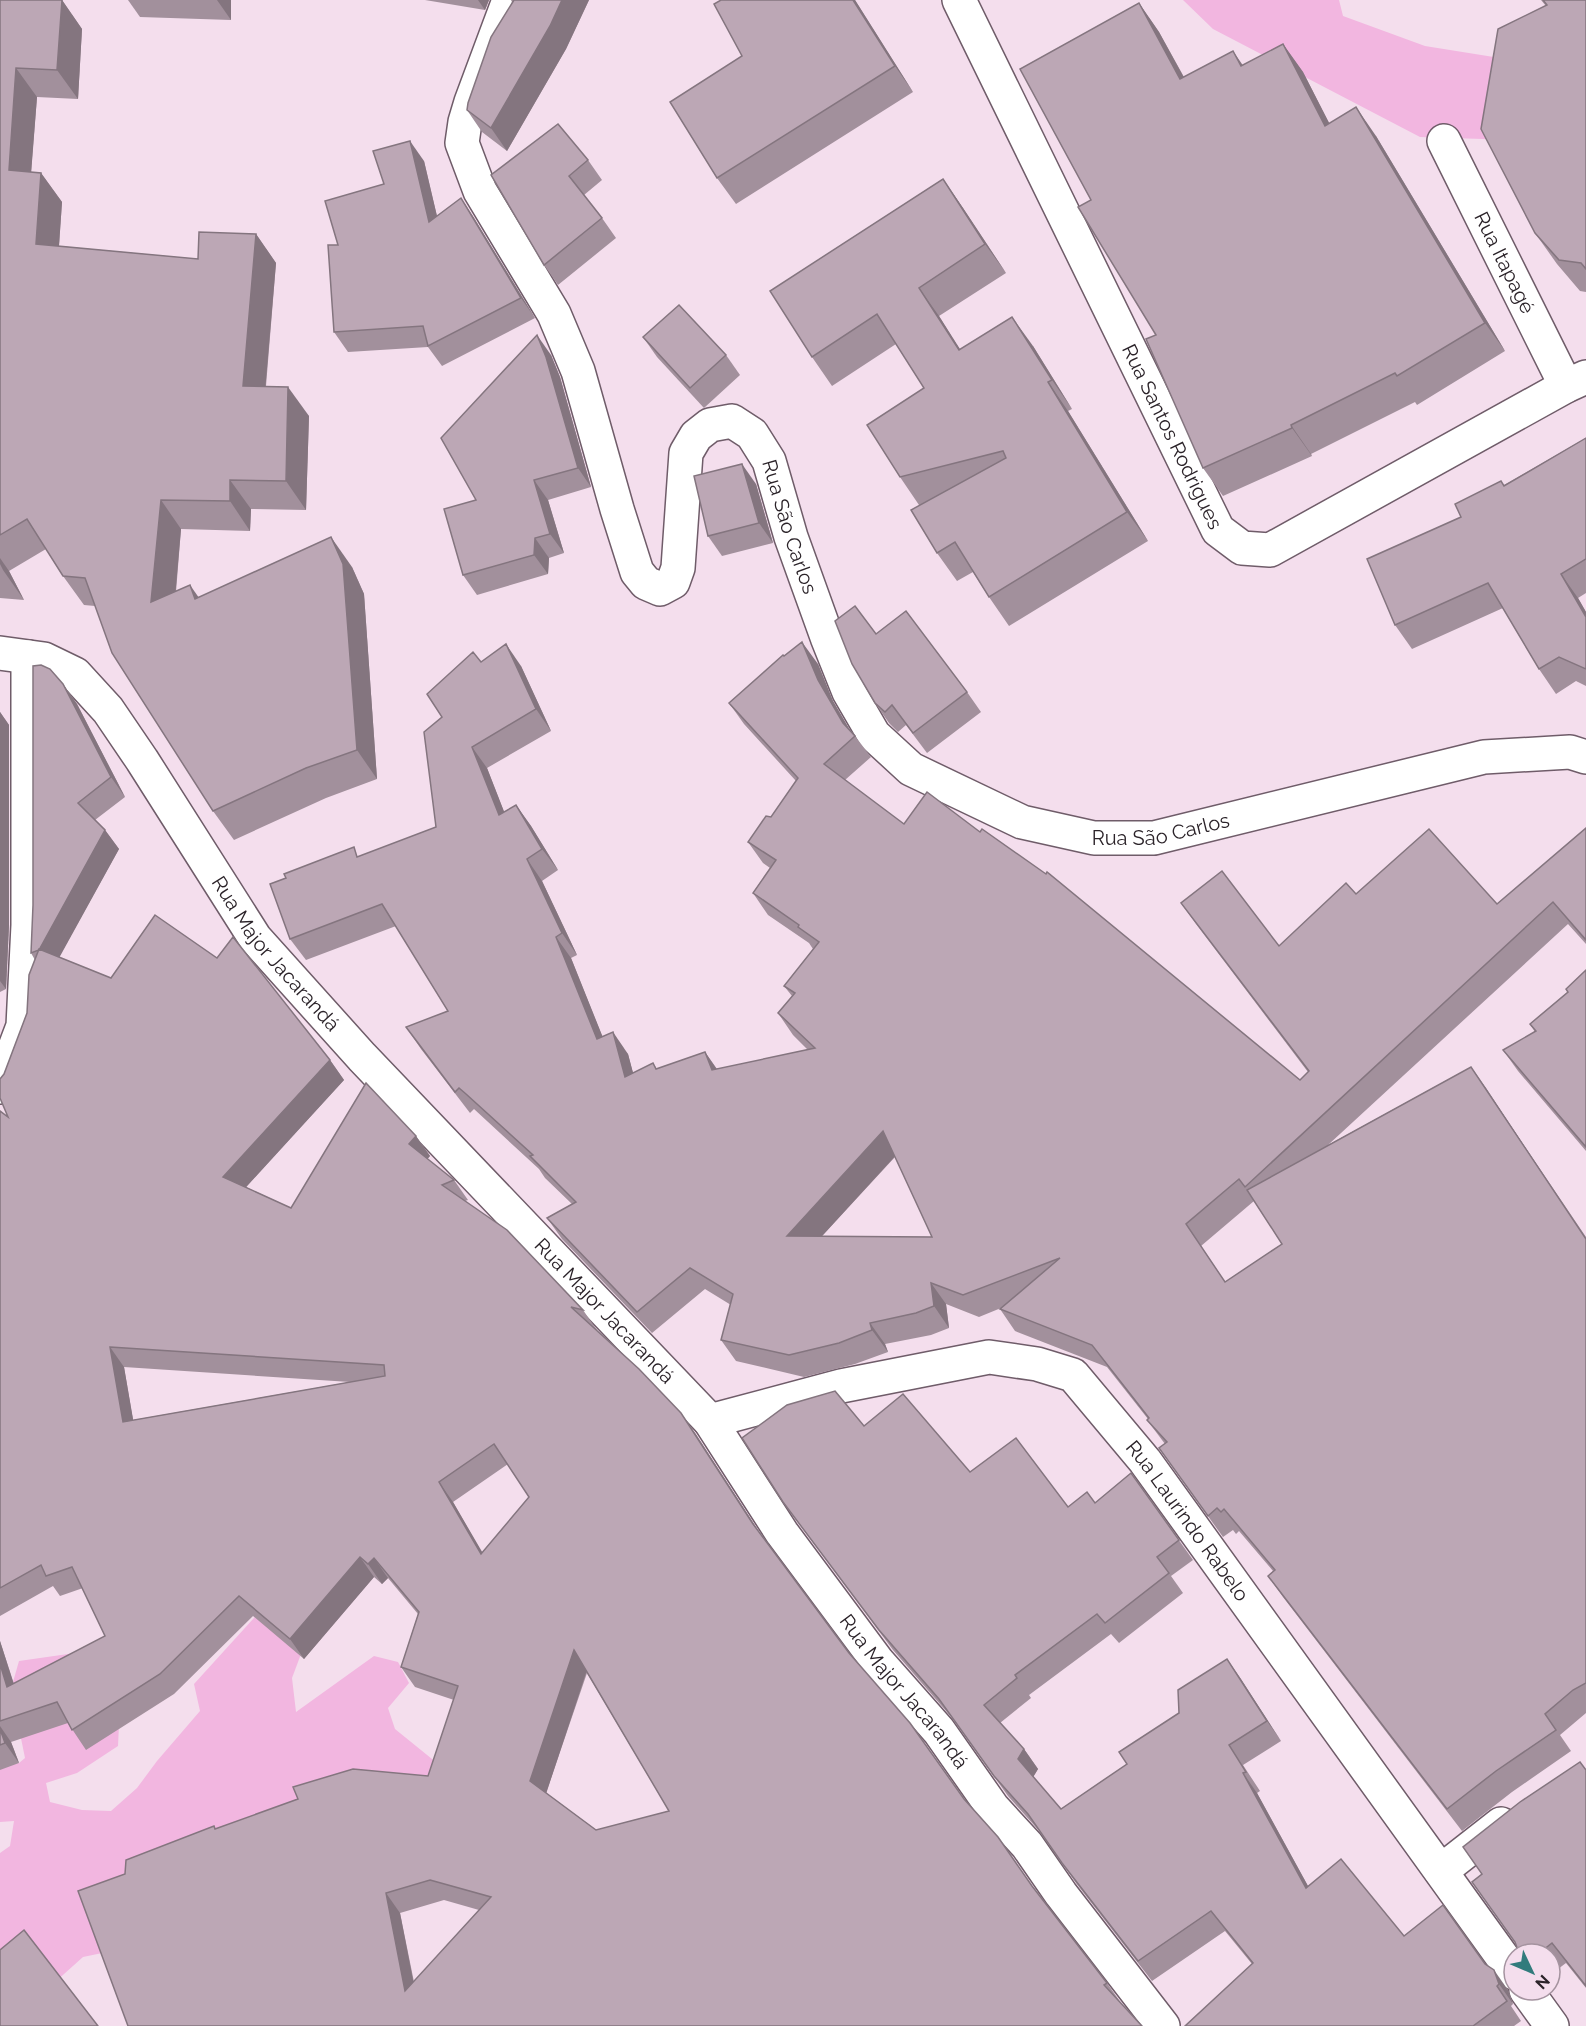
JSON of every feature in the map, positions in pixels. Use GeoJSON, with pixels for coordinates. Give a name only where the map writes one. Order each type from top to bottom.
{"type":"FeatureCollection","features":[{"type":"Feature","properties":{"kind":"street","name":"Rua São Carlos"},"geometry":{"type":"LineString","coordinates":[[509,0],[471,102],[462,143],[480,191],[554,314],[578,371],[637,572],[646,583],[660,589],[673,582],[678,568],[686,453],[696,436],[710,425],[732,421],[752,435],[769,461],[790,537],[827,637],[849,692],[874,735],[911,769],[1022,822],[1094,838],[1154,838],[1484,757],[1570,752],[1586,757]]}},
{"type":"Feature","properties":{"kind":"street","name":"Rua Santos Rodrigues"},"geometry":{"type":"LineString","coordinates":[[959,0],[1218,530],[1242,548],[1270,550],[1576,381]]}},
{"type":"Feature","properties":{"kind":"street","name":"Rua Itapagé"},"geometry":{"type":"LineString","coordinates":[[1444,141],[1576,381]]}},
{"type":"Feature","properties":{"kind":"street"},"geometry":{"type":"LineString","coordinates":[[0,1087],[23,1026],[28,925],[14,655]]}},
{"type":"Feature","properties":{"kind":"street","name":"Rua Major Jacarandá"},"geometry":{"type":"LineString","coordinates":[[14,655],[44,659],[75,674],[108,710],[255,938],[362,1057],[710,1421],[782,1533],[878,1662],[939,1731],[993,1808],[1027,1845],[1061,1894],[1163,2026]]}},
{"type":"Feature","properties":{"kind":"street","name":"Rua Laurindo Rabelo"},"geometry":{"type":"LineString","coordinates":[[710,1421],[841,1386],[989,1357],[1037,1364],[1074,1375],[1145,1461],[1502,1956]]}},
{"type":"Feature","properties":{"kind":"street"},"geometry":{"type":"LineString","coordinates":[[1441,1871],[1523,1807]]}},
{"type":"Feature","properties":{"kind":"street"},"geometry":{"type":"LineString","coordinates":[[1535,2002],[1552,2026]]}},
{"type":"Feature","properties":{"kind":"shaded area"},"geometry":{"type":"Polygon","coordinates":[[[1183,0],[1339,0],[1343,16],[1425,46],[1525,62],[1514,140],[1420,137],[1213,29],[1183,0]]]}},
{"type":"Feature","properties":{"kind":"shaded area"},"geometry":{"type":"Polygon","coordinates":[[[283,1586],[310,1630],[292,1678],[296,1712],[374,1656],[398,1662],[409,1683],[388,1708],[395,1729],[453,1776],[107,1952],[83,1957],[6,2026],[0,2026],[0,1853],[10,1846],[14,1821],[0,1822],[0,1767],[19,1763],[25,1758],[11,1689],[19,1661],[82,1652],[119,1725],[118,1746],[77,1773],[46,1783],[50,1802],[82,1810],[111,1811],[137,1788],[200,1711],[194,1684],[283,1586]]]}},
{"type":"Feature","properties":{"kind":"building"},"geometry":{"type":"Polygon","coordinates":[[[0,0],[62,0],[57,70],[16,68],[9,170],[41,173],[36,244],[198,259],[199,232],[256,234],[243,386],[288,387],[286,481],[230,480],[230,501],[161,500],[151,602],[190,585],[195,599],[331,537],[343,564],[357,750],[306,768],[213,811],[112,653],[85,578],[63,576],[27,519],[0,535],[0,0]]]}},
{"type":"Feature","properties":{"kind":"building"},"geometry":{"type":"Polygon","coordinates":[[[514,0],[562,0],[550,26],[491,128],[467,110],[468,103],[491,37],[514,0]]]}},
{"type":"Feature","properties":{"kind":"building"},"geometry":{"type":"Polygon","coordinates":[[[721,0],[853,0],[895,66],[717,178],[670,102],[742,56],[714,4],[721,0]]]}},
{"type":"Feature","properties":{"kind":"building"},"geometry":{"type":"Polygon","coordinates":[[[1543,0],[1586,0],[1586,269],[1581,263],[1559,260],[1535,233],[1481,129],[1498,29],[1547,5],[1543,0]]]}},
{"type":"Feature","properties":{"kind":"building"},"geometry":{"type":"Polygon","coordinates":[[[1139,3],[1180,79],[1233,51],[1241,66],[1283,44],[1325,126],[1356,107],[1485,323],[1397,376],[1395,373],[1291,425],[1292,428],[1203,468],[1146,339],[1156,335],[1078,207],[1091,200],[1020,69],[1139,3]]]}},
{"type":"Feature","properties":{"kind":"building"},"geometry":{"type":"Polygon","coordinates":[[[558,124],[588,160],[569,176],[602,218],[544,265],[491,175],[558,124]]]}},
{"type":"Feature","properties":{"kind":"building"},"geometry":{"type":"Polygon","coordinates":[[[410,141],[429,222],[461,198],[521,298],[428,346],[423,326],[334,332],[328,245],[338,245],[325,201],[384,184],[373,151],[410,141]]]}},
{"type":"Feature","properties":{"kind":"building"},"geometry":{"type":"Polygon","coordinates":[[[943,179],[985,244],[919,288],[959,350],[1012,317],[1052,380],[1048,382],[1127,512],[989,597],[955,542],[937,553],[911,510],[1006,458],[1003,451],[900,477],[867,425],[924,388],[877,314],[812,357],[770,291],[943,179]]]}},
{"type":"Feature","properties":{"kind":"building"},"geometry":{"type":"Polygon","coordinates":[[[679,305],[726,355],[690,388],[643,337],[679,305]]]}},
{"type":"Feature","properties":{"kind":"building"},"geometry":{"type":"Polygon","coordinates":[[[537,335],[546,357],[578,468],[534,480],[550,534],[535,538],[534,555],[463,575],[444,509],[476,500],[441,438],[537,335]]]}},
{"type":"Feature","properties":{"kind":"building"},"geometry":{"type":"Polygon","coordinates":[[[1586,438],[1586,559],[1561,574],[1586,617],[1586,669],[1559,657],[1539,669],[1488,583],[1395,625],[1367,559],[1461,517],[1455,504],[1501,481],[1504,486],[1586,438]]]}},
{"type":"Feature","properties":{"kind":"building"},"geometry":{"type":"Polygon","coordinates":[[[742,464],[759,523],[708,536],[694,476],[742,464]]]}},
{"type":"Feature","properties":{"kind":"building"},"geometry":{"type":"Polygon","coordinates":[[[855,606],[876,634],[906,611],[967,692],[913,733],[892,705],[885,712],[875,703],[852,664],[835,621],[855,606]]]}},
{"type":"Feature","properties":{"kind":"building"},"geometry":{"type":"Polygon","coordinates":[[[802,642],[818,680],[843,723],[855,736],[824,764],[904,824],[927,792],[980,832],[982,829],[1046,874],[1047,872],[1300,1080],[1309,1071],[1181,903],[1222,871],[1279,946],[1346,883],[1356,894],[1429,829],[1497,904],[1586,828],[1586,940],[1553,902],[1245,1187],[1239,1179],[1186,1224],[1225,1282],[1282,1244],[1247,1190],[1471,1067],[1586,1239],[1586,1683],[1573,1690],[1545,1714],[1556,1730],[1496,1771],[1447,1809],[1268,1576],[1275,1570],[1224,1509],[1221,1512],[1217,1508],[1208,1516],[1159,1448],[1167,1442],[1147,1420],[1149,1418],[1092,1345],[1000,1309],[1060,1258],[963,1295],[931,1283],[934,1306],[916,1313],[870,1323],[872,1330],[839,1343],[789,1355],[721,1340],[733,1294],[690,1268],[637,1312],[547,1218],[576,1202],[530,1156],[533,1155],[466,1094],[459,1088],[455,1092],[406,1027],[448,1011],[382,904],[290,939],[270,884],[286,878],[284,874],[354,847],[357,857],[436,827],[424,732],[442,717],[427,694],[473,652],[481,662],[506,644],[536,709],[472,747],[499,815],[516,805],[542,849],[527,859],[562,933],[556,937],[597,1039],[613,1032],[625,1077],[653,1063],[656,1069],[705,1052],[712,1070],[815,1048],[778,1013],[795,993],[784,986],[819,942],[753,893],[776,860],[748,842],[766,816],[771,817],[798,778],[729,703],[802,642]],[[883,1131],[787,1236],[932,1237],[883,1131]]]}},
{"type":"Feature","properties":{"kind":"building"},"geometry":{"type":"Polygon","coordinates":[[[41,665],[50,669],[63,684],[111,777],[78,803],[105,830],[39,950],[31,953],[33,666],[41,665]]]}},
{"type":"Feature","properties":{"kind":"building"},"geometry":{"type":"Polygon","coordinates":[[[155,915],[217,958],[233,937],[330,1060],[223,1177],[291,1208],[366,1083],[416,1136],[409,1144],[454,1180],[442,1185],[507,1230],[583,1310],[571,1307],[639,1369],[681,1413],[753,1524],[849,1653],[910,1723],[964,1799],[998,1837],[1032,1886],[1107,1983],[1104,1985],[1142,2026],[128,2026],[78,1891],[125,1874],[126,1860],[214,1826],[215,1829],[298,1799],[293,1787],[353,1769],[428,1776],[458,1686],[401,1667],[419,1612],[374,1558],[368,1564],[360,1557],[290,1639],[239,1596],[160,1674],[72,1730],[57,1702],[0,1721],[0,1664],[7,1687],[105,1636],[72,1567],[46,1576],[41,1565],[0,1588],[0,1111],[8,1117],[0,1098],[0,1079],[4,1074],[27,1013],[29,975],[39,949],[111,978],[155,915]],[[110,1347],[123,1422],[385,1376],[384,1365],[110,1347]],[[494,1444],[439,1482],[481,1554],[529,1497],[494,1444]],[[574,1650],[530,1781],[596,1830],[669,1811],[574,1650]],[[430,1880],[386,1893],[405,1991],[491,1897],[430,1880]]]}},
{"type":"Feature","properties":{"kind":"building"},"geometry":{"type":"Polygon","coordinates":[[[1586,970],[1586,1147],[1503,1050],[1536,1031],[1530,1024],[1568,992],[1566,989],[1586,970]]]}},
{"type":"Feature","properties":{"kind":"building"},"geometry":{"type":"Polygon","coordinates":[[[835,1391],[864,1426],[903,1394],[970,1472],[1016,1438],[1068,1507],[1087,1492],[1095,1503],[1131,1473],[1179,1540],[1157,1557],[1169,1573],[1105,1623],[1097,1614],[1015,1675],[1017,1678],[984,1705],[1024,1749],[1018,1759],[1061,1809],[1127,1764],[1119,1752],[1179,1713],[1178,1690],[1227,1659],[1267,1721],[1229,1745],[1246,1772],[1243,1773],[1306,1888],[1341,1859],[1404,1936],[1443,1905],[1485,1964],[1494,1970],[1499,1984],[1497,1986],[1502,1994],[1502,2002],[1506,2002],[1473,2026],[1185,2026],[1253,1963],[1211,1911],[1138,1961],[1062,1863],[1028,1814],[994,1776],[939,1699],[879,1630],[783,1502],[742,1438],[787,1405],[835,1391]]]}},
{"type":"Feature","properties":{"kind":"building"},"geometry":{"type":"Polygon","coordinates":[[[0,1729],[5,1743],[0,1745],[0,1729]]]}},
{"type":"Feature","properties":{"kind":"building"},"geometry":{"type":"Polygon","coordinates":[[[1580,1762],[1586,1770],[1586,1986],[1562,1956],[1562,1942],[1515,1942],[1472,1882],[1482,1874],[1463,1847],[1520,1802],[1580,1762]]]}},
{"type":"Feature","properties":{"kind":"building"},"geometry":{"type":"Polygon","coordinates":[[[24,1930],[98,2026],[0,2026],[0,1950],[24,1930]]]}}]}
